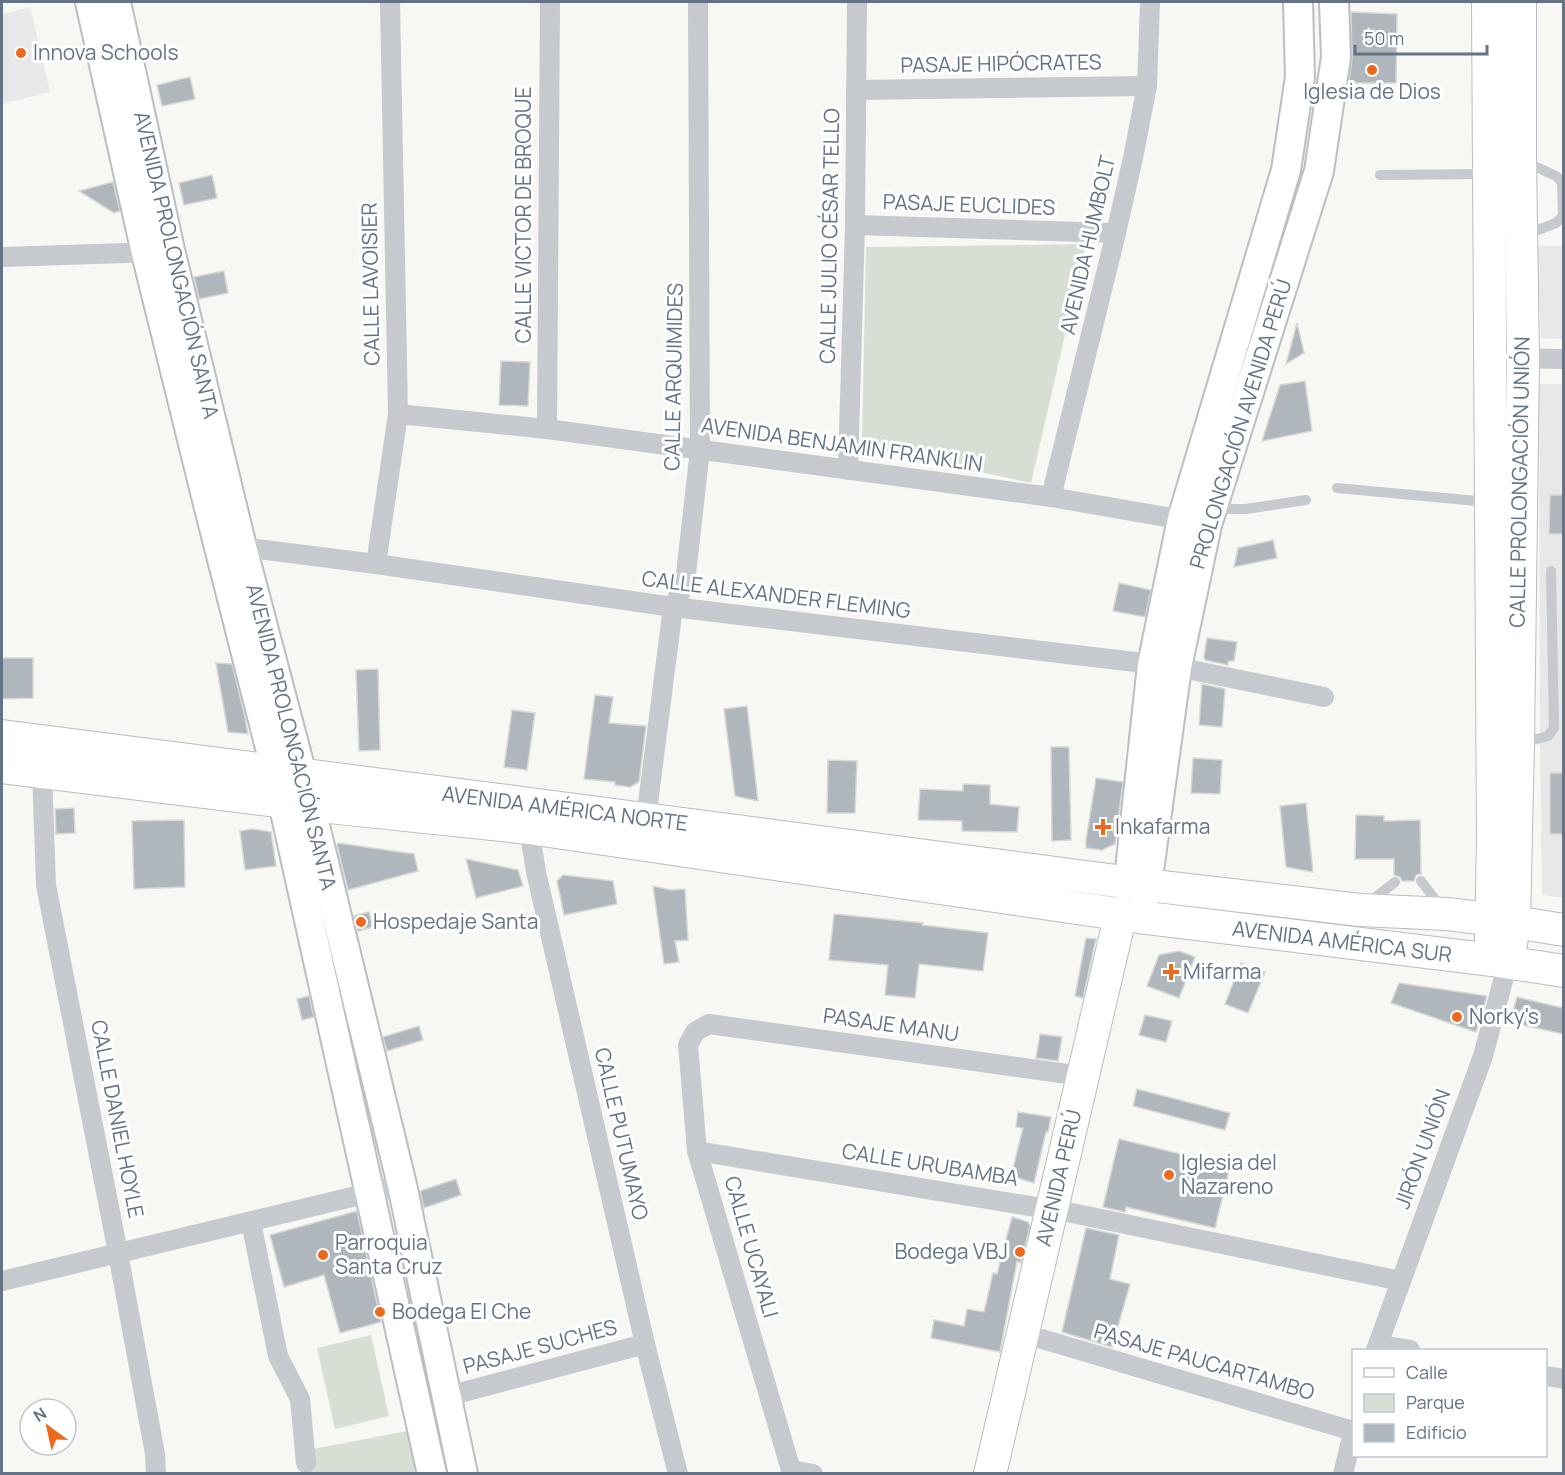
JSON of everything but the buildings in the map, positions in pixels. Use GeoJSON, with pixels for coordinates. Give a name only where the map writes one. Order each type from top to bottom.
{"type":"FeatureCollection","features":[{"type":"Feature","properties":{"kind":"main road","name":"CALLE PROLONGACIÓN UNIÓN"},"geometry":{"type":"LineString","coordinates":[[1488,2],[1505,238],[1523,359],[1518,744],[1500,961]]}},
{"type":"Feature","properties":{"kind":"main road","name":"CALLE PROLONGACIÓN UNIÓN"},"geometry":{"type":"LineString","coordinates":[[1501,162],[1520,2]]}},
{"type":"Feature","properties":{"kind":"main road","name":"CALLE PROLONGACIÓN UNIÓN"},"geometry":{"type":"LineString","coordinates":[[1502,921],[1493,838],[1490,354],[1505,238]]}},
{"type":"Feature","properties":{"kind":"main road","name":"AVENIDA AMÉRICA NORTE"},"geometry":{"type":"LineString","coordinates":[[2,736],[289,773],[530,816],[1130,915]]}},
{"type":"Feature","properties":{"kind":"main road","name":"AVENIDA AMÉRICA NORTE"},"geometry":{"type":"LineString","coordinates":[[2,767],[297,803],[530,816],[646,819],[1138,884]]}},
{"type":"Feature","properties":{"kind":"main road","name":"AVENIDA AMÉRICA SUR"},"geometry":{"type":"LineString","coordinates":[[1138,884],[1360,910],[1447,914],[1563,930]]}},
{"type":"Feature","properties":{"kind":"main road","name":"AVENIDA AMÉRICA SUR"},"geometry":{"type":"LineString","coordinates":[[1130,915],[1500,961],[1563,971]]}},
{"type":"Feature","properties":{"kind":"main road","name":"AVENIDA PERÚ"},"geometry":{"type":"LineString","coordinates":[[1011,1473],[1042,1339],[1082,1076],[1130,915]]}},
{"type":"Feature","properties":{"kind":"main road","name":"AVENIDA PERÚ"},"geometry":{"type":"LineString","coordinates":[[990,1473],[1062,1211],[1130,915]]}},
{"type":"Feature","properties":{"kind":"street","name":"AVENIDA PROLONGACIÓN SANTA"},"geometry":{"type":"LineString","coordinates":[[90,2],[158,252],[231,550],[289,773],[402,1185],[463,1473]]}},
{"type":"Feature","properties":{"kind":"street","name":"AVENIDA PROLONGACIÓN SANTA"},"geometry":{"type":"LineString","coordinates":[[116,2],[158,252]]}},
{"type":"Feature","properties":{"kind":"street","name":"CALLE LAVOISIER"},"geometry":{"type":"LineString","coordinates":[[376,564],[398,414],[390,2]]}},
{"type":"Feature","properties":{"kind":"street","name":"CALLE VICTOR DE BROQUE"},"geometry":{"type":"LineString","coordinates":[[547,429],[550,2]]}},
{"type":"Feature","properties":{"kind":"street","name":"CALLE ARQUIMIDES"},"geometry":{"type":"LineString","coordinates":[[646,819],[673,607],[685,583],[700,450],[698,2]]}},
{"type":"Feature","properties":{"kind":"street","name":"CALLE JULIO CÉSAR TELLO"},"geometry":{"type":"LineString","coordinates":[[848,470],[855,225],[857,2]]}},
{"type":"Feature","properties":{"kind":"street","name":"AVENIDA HUMBOLT"},"geometry":{"type":"LineString","coordinates":[[1051,497],[1133,158],[1147,86],[1150,2]]}},
{"type":"Feature","properties":{"kind":"street","name":"PROLONGACIÓN AVENIDA PERÚ"},"geometry":{"type":"LineString","coordinates":[[1138,884],[1164,666],[1286,170],[1300,77],[1298,2]]}},
{"type":"Feature","properties":{"kind":"street","name":"PROLONGACIÓN AVENIDA PERÚ"},"geometry":{"type":"LineString","coordinates":[[1200,518],[1319,171],[1336,57],[1334,2]]}},
{"type":"Feature","properties":{"kind":"street","name":"PASAJE HIPÓCRATES"},"geometry":{"type":"LineString","coordinates":[[856,90],[1147,86]]}},
{"type":"Feature","properties":{"kind":"street","name":"PASAJE EUCLIDES"},"geometry":{"type":"LineString","coordinates":[[855,225],[1116,233]]}},
{"type":"Feature","properties":{"kind":"street"},"geometry":{"type":"LineString","coordinates":[[2,257],[158,252]]}},
{"type":"Feature","properties":{"kind":"street"},"geometry":{"type":"LineString","coordinates":[[1490,354],[1523,359],[1563,359]]}},
{"type":"Feature","properties":{"kind":"street","name":"AVENIDA BENJAMIN FRANKLIN"},"geometry":{"type":"LineString","coordinates":[[398,414],[547,429],[1200,518]]}},
{"type":"Feature","properties":{"kind":"street","name":"CALLE ALEXANDER FLEMING"},"geometry":{"type":"LineString","coordinates":[[231,550],[376,564],[673,607],[1164,666],[1324,697]]}},
{"type":"Feature","properties":{"kind":"street","name":"CALLE DANIEL HOYLE"},"geometry":{"type":"LineString","coordinates":[[42,772],[46,885],[118,1253],[155,1454],[156,1473]]}},
{"type":"Feature","properties":{"kind":"street","name":"AVENIDA PROLONGACIÓN SANTA"},"geometry":{"type":"LineString","coordinates":[[297,803],[370,1193],[432,1473]]}},
{"type":"Feature","properties":{"kind":"street","name":"CALLE PUTUMAYO"},"geometry":{"type":"LineString","coordinates":[[530,816],[536,872],[645,1344],[678,1473]]}},
{"type":"Feature","properties":{"kind":"street","name":"AVENIDA PERÚ"},"geometry":{"type":"LineString","coordinates":[[1130,915],[1138,884]]}},
{"type":"Feature","properties":{"kind":"street","name":"JIRÓN UNIÓN"},"geometry":{"type":"LineString","coordinates":[[1377,1348],[1483,1056],[1500,961]]}},
{"type":"Feature","properties":{"kind":"street","name":"PASAJE MANU"},"geometry":{"type":"LineString","coordinates":[[695,1032],[709,1024],[1082,1076]]}},
{"type":"Feature","properties":{"kind":"street","name":"CALLE UCAYALI"},"geometry":{"type":"LineString","coordinates":[[695,1032],[688,1045],[697,1152],[791,1472]]}},
{"type":"Feature","properties":{"kind":"street","name":"CALLE URUBAMBA"},"geometry":{"type":"LineString","coordinates":[[697,1152],[1062,1211],[1401,1281]]}},
{"type":"Feature","properties":{"kind":"street"},"geometry":{"type":"LineString","coordinates":[[2,1281],[402,1185]]}},
{"type":"Feature","properties":{"kind":"street"},"geometry":{"type":"LineString","coordinates":[[251,1222],[278,1356],[300,1399],[306,1463]]}},
{"type":"Feature","properties":{"kind":"street","name":"PASAJE PAUCARTAMBO"},"geometry":{"type":"LineString","coordinates":[[1042,1339],[1352,1430]]}},
{"type":"Feature","properties":{"kind":"street","name":"PASAJE SUCHES"},"geometry":{"type":"LineString","coordinates":[[448,1396],[645,1344]]}},
{"type":"Feature","properties":{"kind":"street"},"geometry":{"type":"LineString","coordinates":[[1377,1348],[1394,1349]]}},
{"type":"Feature","properties":{"kind":"street"},"geometry":{"type":"LineString","coordinates":[[1547,1376],[1563,1379]]}},
{"type":"Feature","properties":{"kind":"street"},"geometry":{"type":"LineString","coordinates":[[1343,1473],[1352,1434]]}},
{"type":"Feature","properties":{"kind":"street"},"geometry":{"type":"LineString","coordinates":[[791,1472],[813,1473]]}},
{"type":"Feature","properties":{"kind":"lane"},"geometry":{"type":"LineString","coordinates":[[1380,175],[1501,162],[1556,176],[1562,183],[1563,216],[1556,223],[1505,238]]}},
{"type":"Feature","properties":{"kind":"lane"},"geometry":{"type":"LineString","coordinates":[[1337,488],[1491,502]]}},
{"type":"Feature","properties":{"kind":"lane"},"geometry":{"type":"LineString","coordinates":[[1200,518],[1306,500]]}},
{"type":"Feature","properties":{"kind":"lane"},"geometry":{"type":"LineString","coordinates":[[1518,744],[1548,736],[1554,728],[1551,571]]}},
{"type":"Feature","properties":{"kind":"lane"},"geometry":{"type":"LineString","coordinates":[[1421,881],[1447,914]]}},
{"type":"Feature","properties":{"kind":"lane"},"geometry":{"type":"LineString","coordinates":[[1360,910],[1395,882]]}},
{"type":"Feature","properties":{"kind":"shaded area","name":"Innova Schools"},"geometry":{"type":"Polygon","coordinates":[[[30,7],[50,92],[2,104],[2,14],[30,7]]]}},
{"type":"Feature","properties":{"kind":"shaded area"},"geometry":{"type":"Polygon","coordinates":[[[1537,246],[1563,246],[1563,339],[1541,338],[1537,246]]]}},
{"type":"Feature","properties":{"kind":"shaded area"},"geometry":{"type":"Polygon","coordinates":[[[1539,384],[1564,384],[1563,898],[1542,895],[1539,384]]]}},
{"type":"Feature","properties":{"kind":"green space"},"geometry":{"type":"Polygon","coordinates":[[[1086,244],[1031,483],[862,446],[866,247],[1086,244]]]}},
{"type":"Feature","properties":{"kind":"green space"},"geometry":{"type":"Polygon","coordinates":[[[371,1335],[389,1416],[335,1429],[317,1348],[371,1335]]]}},
{"type":"Feature","properties":{"kind":"green space"},"geometry":{"type":"Polygon","coordinates":[[[412,1430],[420,1473],[312,1473],[308,1450],[412,1430]]]}},
{"type":"Feature","properties":{"kind":"place","name":"Innova Schools"},"geometry":{"type":"Point","coordinates":[21,53]}},
{"type":"Feature","properties":{"kind":"place","name":"Iglesia de Dios"},"geometry":{"type":"Point","coordinates":[1372,70]}},
{"type":"Feature","properties":{"kind":"place","name":"Inkafarma"},"geometry":{"type":"Point","coordinates":[1103,827]}},
{"type":"Feature","properties":{"kind":"place","name":"Hospedaje Santa"},"geometry":{"type":"Point","coordinates":[361,922]}},
{"type":"Feature","properties":{"kind":"place","name":"Mifarma"},"geometry":{"type":"Point","coordinates":[1171,972]}},
{"type":"Feature","properties":{"kind":"place","name":"Norky's"},"geometry":{"type":"Point","coordinates":[1457,1017]}},
{"type":"Feature","properties":{"kind":"place","name":"Iglesia del Nazareno"},"geometry":{"type":"Point","coordinates":[1169,1175]}},
{"type":"Feature","properties":{"kind":"place","name":"Bodega VBJ"},"geometry":{"type":"Point","coordinates":[1020,1252]}},
{"type":"Feature","properties":{"kind":"place","name":"Parroquia Santa Cruz"},"geometry":{"type":"Point","coordinates":[323,1255]}},
{"type":"Feature","properties":{"kind":"place","name":"Bodega El Che"},"geometry":{"type":"Point","coordinates":[380,1312]}}]}
